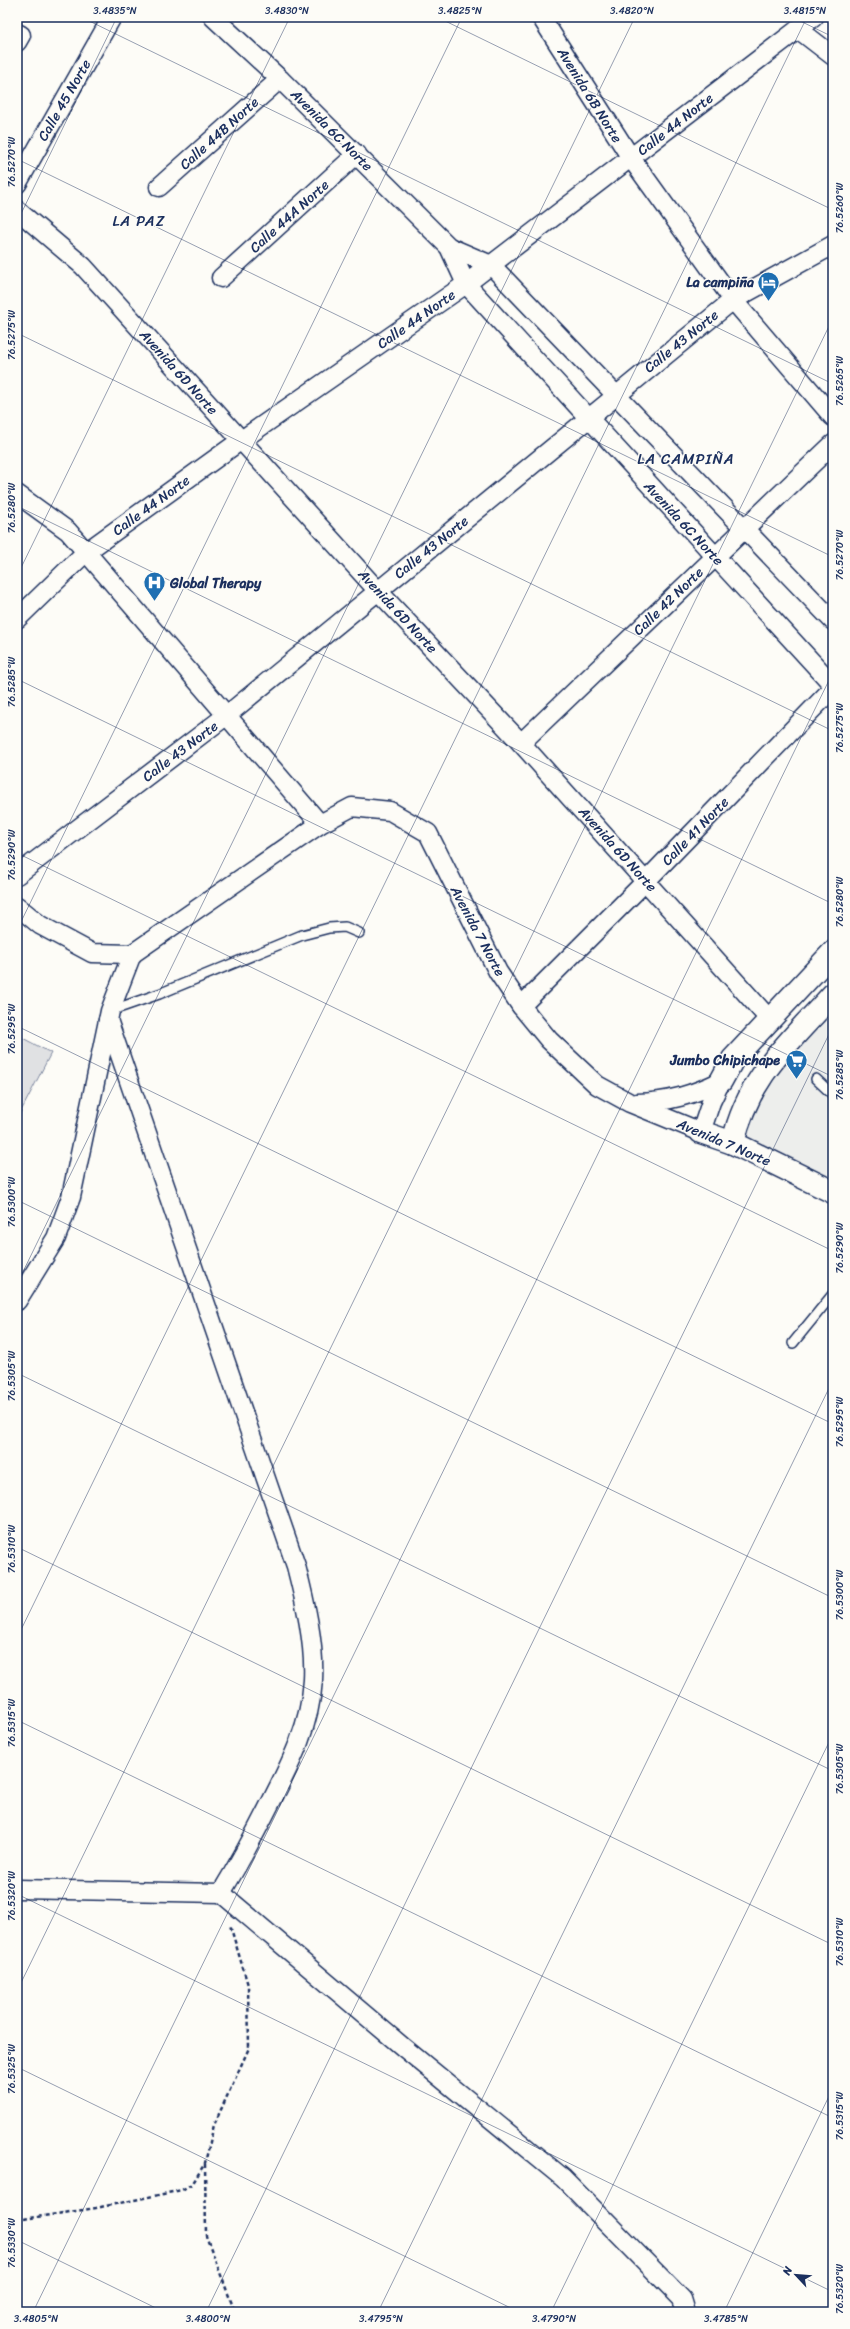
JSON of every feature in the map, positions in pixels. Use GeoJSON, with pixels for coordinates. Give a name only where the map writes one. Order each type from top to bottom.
{"type":"FeatureCollection","features":[{"type":"Feature","properties":{"kind":"street","name":"Calle 45 Norte"},"geometry":{"type":"LineString","coordinates":[[17,184],[112,17]]}},
{"type":"Feature","properties":{"kind":"street","name":"Avenida 6C Norte"},"geometry":{"type":"LineString","coordinates":[[213,17],[280,79],[448,247],[466,284],[587,419],[833,685]]}},
{"type":"Feature","properties":{"kind":"street","name":"Avenida 6B Norte"},"geometry":{"type":"LineString","coordinates":[[541,17],[631,158],[733,300],[833,417]]}},
{"type":"Feature","properties":{"kind":"street","name":"Calle 44 Norte"},"geometry":{"type":"LineString","coordinates":[[17,619],[86,552],[240,440],[466,284],[814,17]]}},
{"type":"Feature","properties":{"kind":"street"},"geometry":{"type":"LineString","coordinates":[[798,29],[833,56]]}},
{"type":"Feature","properties":{"kind":"street","name":"Calle 44B Norte"},"geometry":{"type":"LineString","coordinates":[[159,187],[280,79]]}},
{"type":"Feature","properties":{"kind":"street","name":"Calle 44A Norte"},"geometry":{"type":"LineString","coordinates":[[221,278],[356,154]]}},
{"type":"Feature","properties":{"kind":"street","name":"Avenida 6D Norte"},"geometry":{"type":"LineString","coordinates":[[17,210],[82,266],[378,591],[521,743],[771,1021]]}},
{"type":"Feature","properties":{"kind":"street","name":"Calle 43 Norte"},"geometry":{"type":"LineString","coordinates":[[17,875],[228,715],[587,419],[614,395],[733,300],[833,245]]}},
{"type":"Feature","properties":{"kind":"street","name":"Avenida 6C Norte"},"geometry":{"type":"LineString","coordinates":[[448,247],[491,265],[614,395],[833,621]]}},
{"type":"Feature","properties":{"kind":"street","name":"Calle 42 Norte"},"geometry":{"type":"LineString","coordinates":[[521,743],[714,556],[833,444]]}},
{"type":"Feature","properties":{"kind":"street"},"geometry":{"type":"LineString","coordinates":[[17,494],[68,531],[228,715],[320,824]]}},
{"type":"Feature","properties":{"kind":"street","name":"Calle 41 Norte"},"geometry":{"type":"LineString","coordinates":[[521,1006],[646,881],[833,688]]}},
{"type":"Feature","properties":{"kind":"street","name":"Avenida 7 Norte"},"geometry":{"type":"LineString","coordinates":[[132,954],[320,824],[352,807],[390,811],[428,833],[498,972],[521,1006],[549,1040],[597,1085],[630,1103],[701,1132],[733,1143],[833,1192]]}},
{"type":"Feature","properties":{"kind":"street"},"geometry":{"type":"LineString","coordinates":[[17,906],[40,925],[92,952],[132,954],[109,1016],[71,1197],[56,1238],[17,1301]]}},
{"type":"Feature","properties":{"kind":"street"},"geometry":{"type":"LineString","coordinates":[[701,1132],[711,1102],[733,1059],[771,1021],[833,952]]}},
{"type":"Feature","properties":{"kind":"street"},"geometry":{"type":"LineString","coordinates":[[733,1143],[738,1118],[750,1093],[767,1066],[833,994]]}},
{"type":"Feature","properties":{"kind":"street"},"geometry":{"type":"LineString","coordinates":[[109,1016],[296,1566],[308,1615],[313,1679],[308,1717],[298,1749],[245,1853],[221,1893]]}},
{"type":"Feature","properties":{"kind":"street"},"geometry":{"type":"LineString","coordinates":[[630,1103],[659,1102],[680,1098],[700,1092],[721,1081]]}},
{"type":"Feature","properties":{"kind":"street"},"geometry":{"type":"LineString","coordinates":[[17,1890],[221,1893],[403,2047],[563,2178],[678,2294],[682,2299],[686,2312]]}},
{"type":"Feature","properties":{"kind":"lane"},"geometry":{"type":"LineString","coordinates":[[109,1016],[302,935],[329,928],[340,927],[345,927],[359,933]]}},
{"type":"Feature","properties":{"kind":"lane"},"geometry":{"type":"LineString","coordinates":[[816,1079],[833,1096]]}},
{"type":"Feature","properties":{"kind":"lane"},"geometry":{"type":"LineString","coordinates":[[793,1343],[833,1294]]}},
{"type":"Feature","properties":{"kind":"path"},"geometry":{"type":"LineString","coordinates":[[17,2220],[96,2208],[182,2190],[193,2183],[204,2163],[214,2126],[249,2048],[248,1986],[221,1893]]}},
{"type":"Feature","properties":{"kind":"path"},"geometry":{"type":"LineString","coordinates":[[204,2163],[206,2236],[235,2312]]}},
{"type":"Feature","properties":{"kind":"shaded area","name":"Jumbo Chipichape"},"geometry":{"type":"Polygon","coordinates":[[[833,994],[833,1192],[733,1143],[738,1118],[833,994]]]}},
{"type":"Feature","properties":{"kind":"shaded area"},"geometry":{"type":"Polygon","coordinates":[[[17,1035],[51,1053],[17,1119],[17,1035]]]}},
{"type":"Feature","properties":{"kind":"place","name":"La campiña"},"geometry":{"type":"Point","coordinates":[769,302]}},
{"type":"Feature","properties":{"kind":"place","name":"Global Therapy"},"geometry":{"type":"Point","coordinates":[154,602]}},
{"type":"Feature","properties":{"kind":"place","name":"Jumbo Chipichape"},"geometry":{"type":"Point","coordinates":[796,1080]}},
{"type":"Feature","properties":{"kind":"district","name":"LA PAZ"},"geometry":{"type":"Point","coordinates":[139,221]}},
{"type":"Feature","properties":{"kind":"district","name":"LA CAMPIÑA"},"geometry":{"type":"Point","coordinates":[686,459]}}]}
